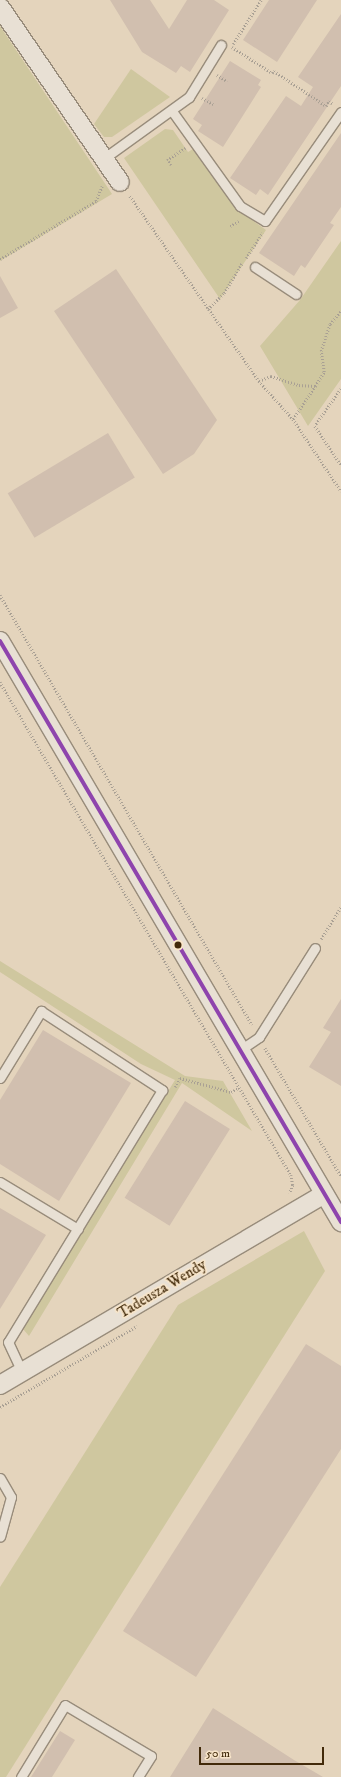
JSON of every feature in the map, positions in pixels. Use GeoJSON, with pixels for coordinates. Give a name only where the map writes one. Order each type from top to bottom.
{"type":"FeatureCollection","features":[{"type":"Feature","properties":{"kind":"street"},"geometry":{"type":"LineString","coordinates":[[0,7],[120,182]]}},
{"type":"Feature","properties":{"kind":"street"},"geometry":{"type":"LineString","coordinates":[[0,641],[341,1222]]}},
{"type":"Feature","properties":{"kind":"street","name":"Tadeusza Wendy"},"geometry":{"type":"LineString","coordinates":[[0,1386],[324,1194]]}},
{"type":"Feature","properties":{"kind":"lane"},"geometry":{"type":"LineString","coordinates":[[106,162],[172,112],[189,97],[223,44]]}},
{"type":"Feature","properties":{"kind":"lane"},"geometry":{"type":"LineString","coordinates":[[172,112],[240,206],[265,222],[338,109]]}},
{"type":"Feature","properties":{"kind":"lane"},"geometry":{"type":"LineString","coordinates":[[255,267],[296,294]]}},
{"type":"Feature","properties":{"kind":"lane"},"geometry":{"type":"LineString","coordinates":[[240,1050],[258,1037],[315,948]]}},
{"type":"Feature","properties":{"kind":"lane"},"geometry":{"type":"LineString","coordinates":[[0,1078],[41,1012],[162,1090],[8,1342],[22,1372]]}},
{"type":"Feature","properties":{"kind":"lane"},"geometry":{"type":"LineString","coordinates":[[0,1182],[78,1229]]}},
{"type":"Feature","properties":{"kind":"lane"},"geometry":{"type":"LineString","coordinates":[[0,1478],[12,1497],[0,1537]]}},
{"type":"Feature","properties":{"kind":"lane"},"geometry":{"type":"LineString","coordinates":[[21,1777],[64,1705],[151,1756],[138,1777]]}},
{"type":"Feature","properties":{"kind":"path"},"geometry":{"type":"LineString","coordinates":[[223,44],[272,73],[274,71],[326,106],[329,101],[338,109]]}},
{"type":"Feature","properties":{"kind":"path"},"geometry":{"type":"LineString","coordinates":[[214,74],[227,82]]}},
{"type":"Feature","properties":{"kind":"path"},"geometry":{"type":"LineString","coordinates":[[200,96],[213,104]]}},
{"type":"Feature","properties":{"kind":"path"},"geometry":{"type":"LineString","coordinates":[[171,165],[167,160],[187,146]]}},
{"type":"Feature","properties":{"kind":"path"},"geometry":{"type":"LineString","coordinates":[[0,259],[96,202],[106,162]]}},
{"type":"Feature","properties":{"kind":"path"},"geometry":{"type":"LineString","coordinates":[[120,182],[258,381],[293,419],[341,491]]}},
{"type":"Feature","properties":{"kind":"path"},"geometry":{"type":"LineString","coordinates":[[208,309],[224,293],[264,230],[265,222]]}},
{"type":"Feature","properties":{"kind":"path"},"geometry":{"type":"LineString","coordinates":[[293,419],[324,372],[321,351],[328,331],[341,311]]}},
{"type":"Feature","properties":{"kind":"path"},"geometry":{"type":"LineString","coordinates":[[258,381],[271,376],[299,385],[315,386]]}},
{"type":"Feature","properties":{"kind":"path"},"geometry":{"type":"LineString","coordinates":[[341,389],[315,426],[341,465]]}},
{"type":"Feature","properties":{"kind":"path"},"geometry":{"type":"LineString","coordinates":[[0,595],[258,1037],[341,1176]]}},
{"type":"Feature","properties":{"kind":"path"},"geometry":{"type":"LineString","coordinates":[[0,682],[290,1175]]}},
{"type":"Feature","properties":{"kind":"path"},"geometry":{"type":"LineString","coordinates":[[315,948],[341,907]]}},
{"type":"Feature","properties":{"kind":"path"},"geometry":{"type":"LineString","coordinates":[[219,1090],[231,1092]]}},
{"type":"Feature","properties":{"kind":"shaded area"},"geometry":{"type":"Polygon","coordinates":[[[0,26],[112,194],[0,261],[0,26]]]}},
{"type":"Feature","properties":{"kind":"shaded area"},"geometry":{"type":"Polygon","coordinates":[[[131,69],[170,97],[112,137],[104,137],[94,124],[131,69]]]}},
{"type":"Feature","properties":{"kind":"shaded area"},"geometry":{"type":"Polygon","coordinates":[[[165,129],[173,130],[188,152],[193,149],[234,207],[266,230],[220,299],[124,158],[165,129]]]}},
{"type":"Feature","properties":{"kind":"shaded area"},"geometry":{"type":"Polygon","coordinates":[[[341,241],[341,379],[308,426],[260,346],[300,300],[341,241]]]}},
{"type":"Feature","properties":{"kind":"shaded area"},"geometry":{"type":"Polygon","coordinates":[[[0,961],[185,1076],[223,1081],[252,1131],[182,1083],[29,1336],[23,1329],[175,1080],[141,1064],[0,972],[0,961]]]}},
{"type":"Feature","properties":{"kind":"shaded area"},"geometry":{"type":"Polygon","coordinates":[[[304,1231],[325,1271],[6,1777],[0,1777],[0,1587],[178,1305],[304,1231]]]}},
{"type":"Feature","properties":{"kind":"building"},"geometry":{"type":"Polygon","coordinates":[[[110,0],[150,0],[169,29],[187,0],[214,0],[229,10],[190,72],[181,66],[176,73],[142,52],[110,0]]]}},
{"type":"Feature","properties":{"kind":"building"},"geometry":{"type":"Polygon","coordinates":[[[269,0],[317,0],[277,62],[243,40],[269,0]]]}},
{"type":"Feature","properties":{"kind":"building"},"geometry":{"type":"Polygon","coordinates":[[[341,14],[341,86],[268,195],[260,189],[256,195],[230,178],[286,96],[301,106],[313,87],[298,77],[341,14]]]}},
{"type":"Feature","properties":{"kind":"building"},"geometry":{"type":"Polygon","coordinates":[[[230,61],[261,80],[258,85],[261,87],[223,147],[198,131],[202,125],[193,119],[230,61]]]}},
{"type":"Feature","properties":{"kind":"building"},"geometry":{"type":"Polygon","coordinates":[[[341,133],[341,207],[330,223],[334,225],[305,268],[301,265],[294,276],[259,253],[341,133]]]}},
{"type":"Feature","properties":{"kind":"building"},"geometry":{"type":"Polygon","coordinates":[[[116,269],[217,420],[194,454],[163,474],[54,311],[116,269]]]}},
{"type":"Feature","properties":{"kind":"building"},"geometry":{"type":"Polygon","coordinates":[[[0,276],[18,308],[0,318],[0,276]]]}},
{"type":"Feature","properties":{"kind":"building"},"geometry":{"type":"Polygon","coordinates":[[[108,433],[135,478],[34,538],[8,493],[108,433]]]}},
{"type":"Feature","properties":{"kind":"building"},"geometry":{"type":"Polygon","coordinates":[[[341,999],[341,1086],[309,1067],[331,1032],[323,1028],[341,999]]]}},
{"type":"Feature","properties":{"kind":"building"},"geometry":{"type":"Polygon","coordinates":[[[43,1030],[131,1083],[59,1201],[0,1164],[0,1100],[43,1030]]]}},
{"type":"Feature","properties":{"kind":"building"},"geometry":{"type":"Polygon","coordinates":[[[185,1101],[230,1129],[170,1226],[125,1198],[185,1101]]]}},
{"type":"Feature","properties":{"kind":"building"},"geometry":{"type":"Polygon","coordinates":[[[0,1208],[46,1235],[0,1309],[0,1208]]]}},
{"type":"Feature","properties":{"kind":"building"},"geometry":{"type":"Polygon","coordinates":[[[306,1344],[341,1366],[341,1449],[196,1677],[123,1631],[306,1344]]]}},
{"type":"Feature","properties":{"kind":"building"},"geometry":{"type":"Polygon","coordinates":[[[213,1708],[294,1760],[323,1777],[170,1777],[213,1708]]]}},
{"type":"Feature","properties":{"kind":"building"},"geometry":{"type":"Polygon","coordinates":[[[60,1731],[75,1740],[52,1777],[31,1777],[60,1731]]]}},
{"type":"Feature","properties":{"kind":"transit line"},"geometry":{"type":"LineString","coordinates":[[0,641],[341,1222]]}}]}
